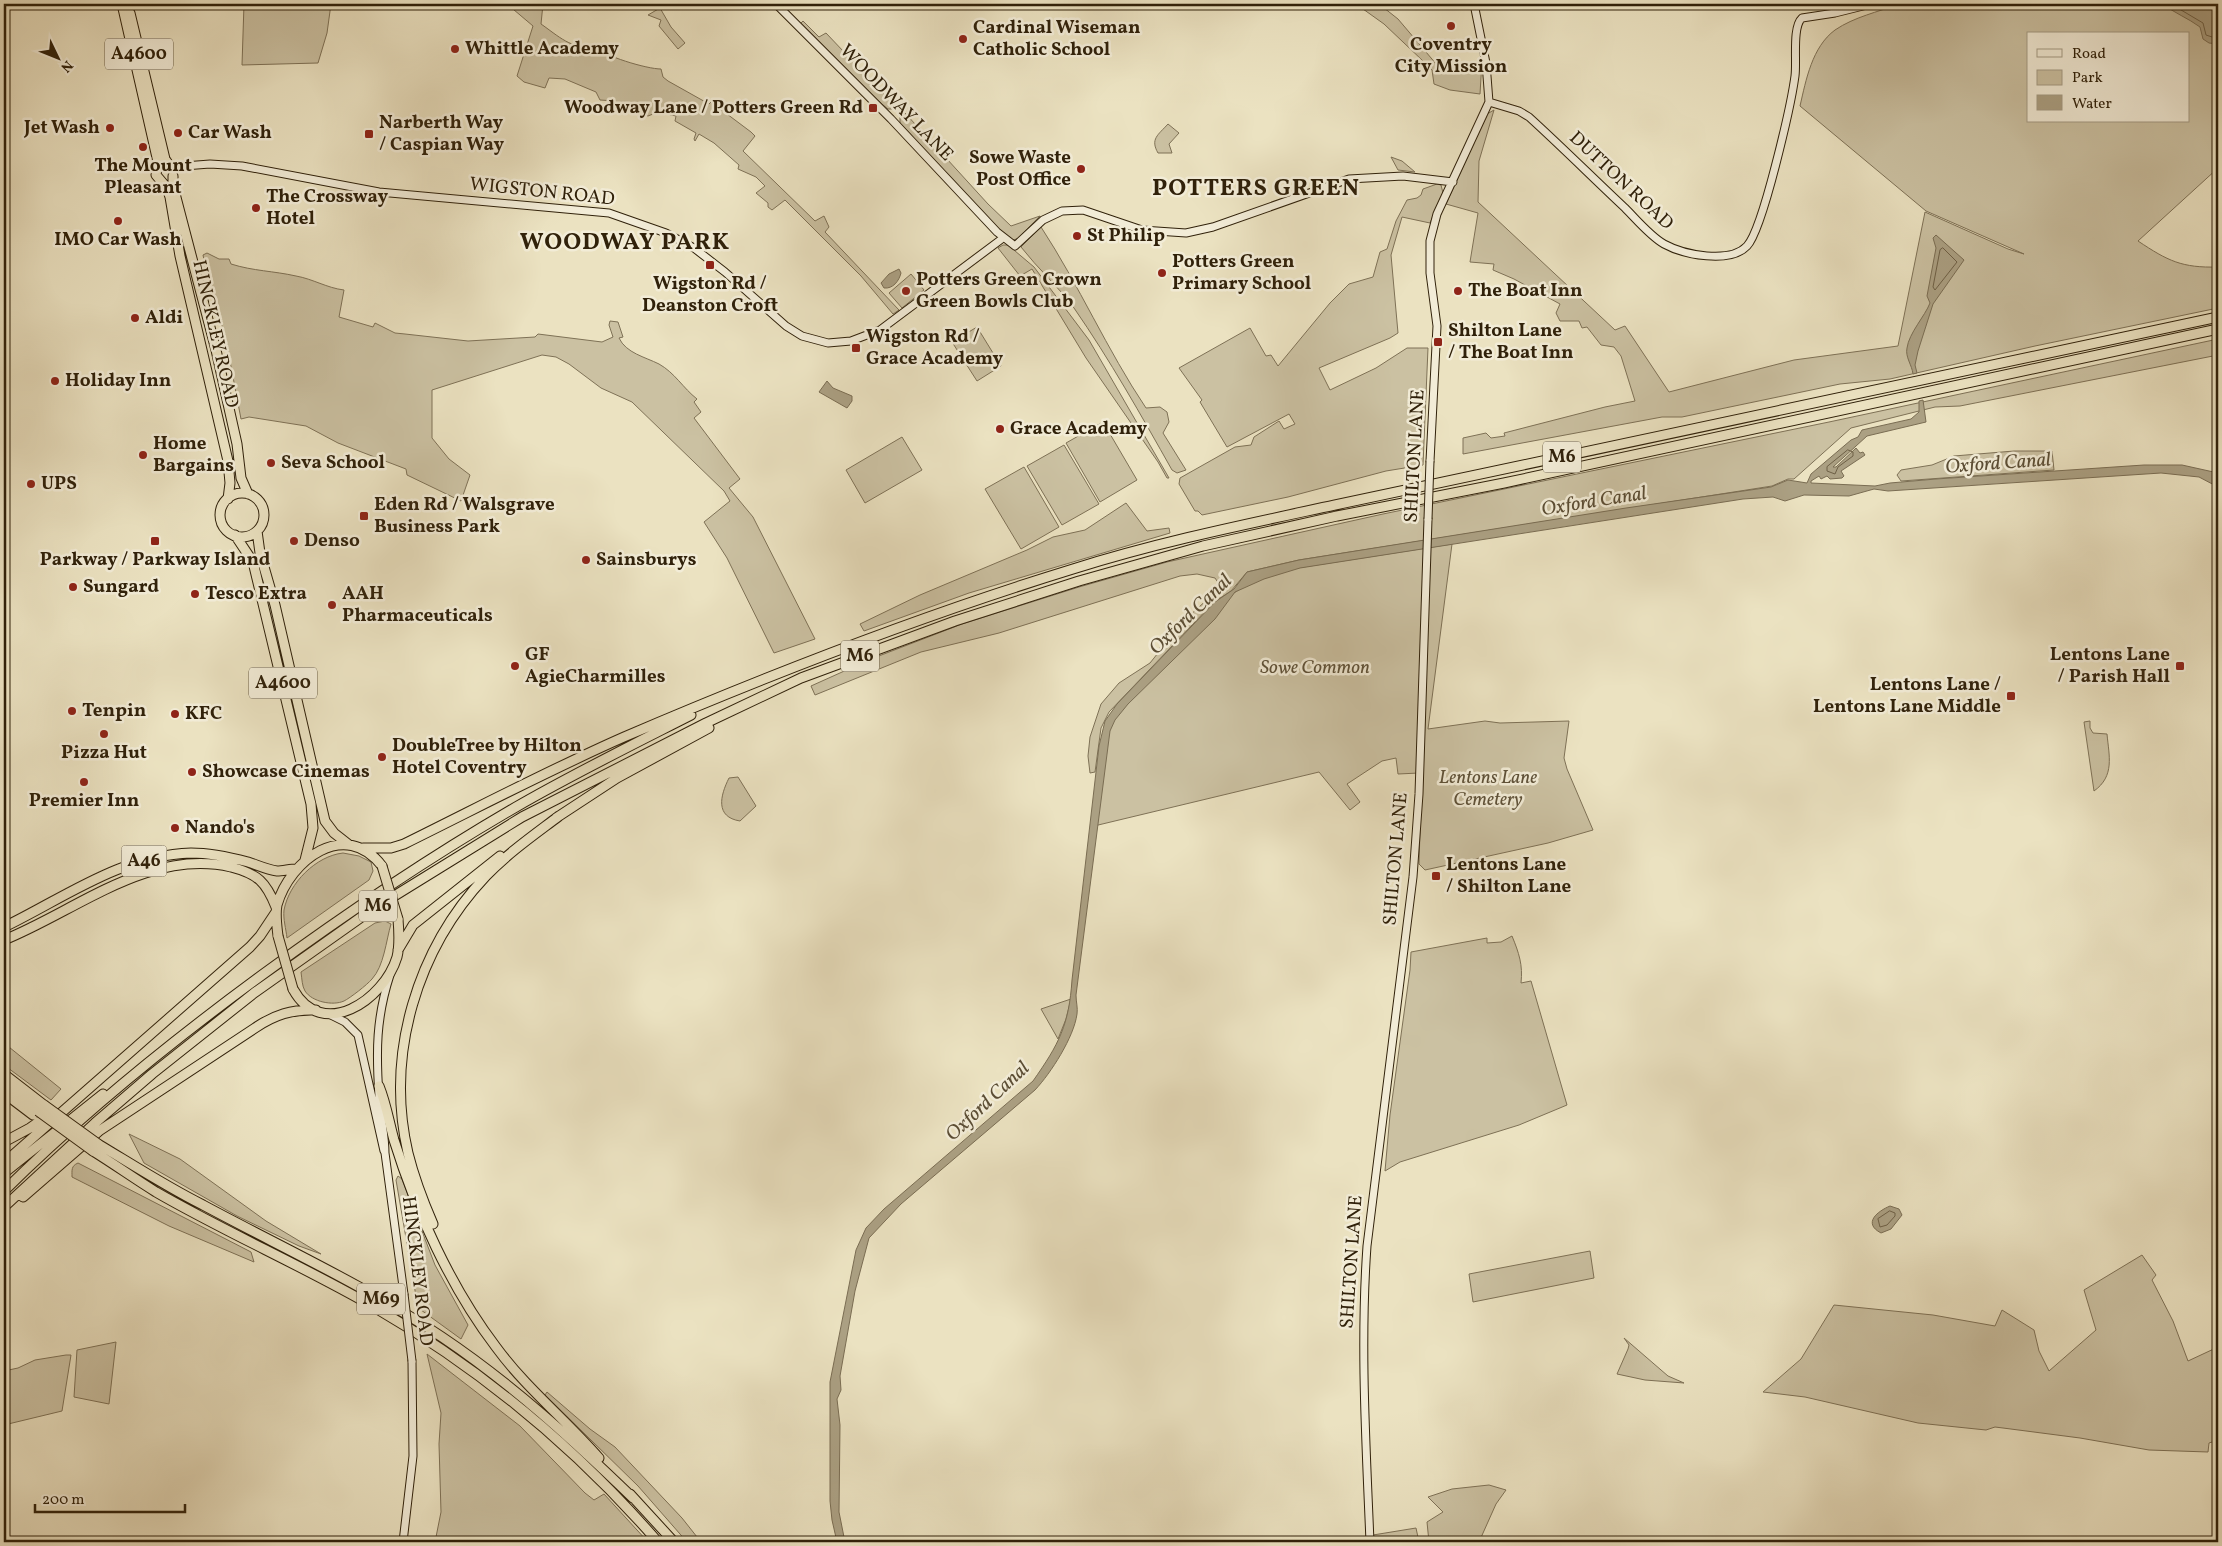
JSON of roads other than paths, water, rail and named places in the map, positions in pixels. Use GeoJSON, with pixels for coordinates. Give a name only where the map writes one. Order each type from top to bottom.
{"type":"FeatureCollection","features":[{"type":"Feature","properties":{"kind":"highway","name":"A4600"},"geometry":{"type":"LineString","coordinates":[[122,4],[158,162],[156,175],[160,180]]}},
{"type":"Feature","properties":{"kind":"highway","name":"HINCKLEY ROAD"},"geometry":{"type":"LineString","coordinates":[[128,4],[151,104],[165,159],[172,171],[173,186],[223,378],[237,444],[241,478],[248,494]]}},
{"type":"Feature","properties":{"kind":"highway"},"geometry":{"type":"LineString","coordinates":[[157,169],[162,164],[172,171],[168,181],[160,180]]}},
{"type":"Feature","properties":{"kind":"highway","name":"HINCKLEY ROAD"},"geometry":{"type":"LineString","coordinates":[[160,180],[170,197],[180,256],[228,461],[230,483],[228,499]]}},
{"type":"Feature","properties":{"kind":"highway","name":"M6"},"geometry":{"type":"LineString","coordinates":[[4,1191],[80,1121],[211,1012],[406,873],[516,807],[601,761],[700,711],[798,665],[950,608],[1075,568],[1200,535],[2218,317]]}},
{"type":"Feature","properties":{"kind":"highway","name":"M6"},"geometry":{"type":"LineString","coordinates":[[4,1207],[152,1074],[254,993],[370,911],[522,817],[706,723],[801,678],[954,621],[1079,581],[1203,546],[1337,516],[1524,479],[2218,329]]}},
{"type":"Feature","properties":{"kind":"highway"},"geometry":{"type":"LineString","coordinates":[[240,493],[248,494],[257,499],[263,510],[263,521],[257,531],[248,537],[236,535],[224,528],[220,521],[221,509],[228,499],[240,493]]}},
{"type":"Feature","properties":{"kind":"highway","name":"A4600"},"geometry":{"type":"LineString","coordinates":[[257,531],[260,553],[275,605],[325,821],[334,833],[348,844]]}},
{"type":"Feature","properties":{"kind":"highway","name":"A4600"},"geometry":{"type":"LineString","coordinates":[[236,535],[248,552],[259,583],[311,804],[313,828],[305,860]]}},
{"type":"Feature","properties":{"kind":"highway"},"geometry":{"type":"LineString","coordinates":[[4,1163],[260,936],[276,910],[288,880],[296,868],[305,860],[328,847],[348,844],[363,848],[391,848],[404,844],[622,738],[798,665]]}},
{"type":"Feature","properties":{"kind":"highway"},"geometry":{"type":"LineString","coordinates":[[276,910],[278,936],[293,988],[302,1001],[316,1010],[328,1014],[346,1011],[362,1004],[380,988],[393,967],[398,950],[413,925],[496,859],[617,778],[801,678]]}},
{"type":"Feature","properties":{"kind":"highway","name":"M69"},"geometry":{"type":"LineString","coordinates":[[452,1275],[448,1260],[418,1185],[405,1136],[401,1075],[405,1039],[412,1005],[435,947],[448,924],[471,894],[499,864],[559,816]]}},
{"type":"Feature","properties":{"kind":"highway"},"geometry":{"type":"LineString","coordinates":[[363,848],[375,857],[382,866],[398,918],[398,950]]}},
{"type":"Feature","properties":{"kind":"highway","name":"A46"},"geometry":{"type":"LineString","coordinates":[[4,927],[91,880],[125,866],[157,858],[189,853],[206,854],[240,860],[277,871],[296,868]]}},
{"type":"Feature","properties":{"kind":"highway","name":"A46"},"geometry":{"type":"LineString","coordinates":[[4,940],[139,875],[163,866],[188,863],[213,863],[252,874],[267,886],[276,910]]}},
{"type":"Feature","properties":{"kind":"highway"},"geometry":{"type":"LineString","coordinates":[[4,1214],[99,1131],[248,1032],[279,1014],[297,1010],[316,1010]]}},
{"type":"Feature","properties":{"kind":"highway"},"geometry":{"type":"LineString","coordinates":[[4,1142],[30,1128],[145,1039]]}},
{"type":"Feature","properties":{"kind":"highway"},"geometry":{"type":"LineString","coordinates":[[4,1173],[88,1104],[144,1066]]}},
{"type":"Feature","properties":{"kind":"highway","name":"M69"},"geometry":{"type":"LineString","coordinates":[[4,1074],[38,1110],[95,1147],[157,1192],[374,1307],[483,1379],[564,1445],[620,1499],[658,1542]]}},
{"type":"Feature","properties":{"kind":"highway","name":"M69"},"geometry":{"type":"LineString","coordinates":[[4,1083],[56,1125],[381,1299],[442,1337],[490,1372],[551,1421],[633,1498]]}},
{"type":"Feature","properties":{"kind":"highway","name":"M69"},"geometry":{"type":"LineString","coordinates":[[379,1086],[394,1140],[421,1211],[452,1275],[496,1347],[531,1389],[591,1449],[674,1542]]}},
{"type":"Feature","properties":{"kind":"highway"},"geometry":{"type":"LineString","coordinates":[[4,1093],[38,1110]]}},
{"type":"Feature","properties":{"kind":"street","name":"WOODWAY LANE"},"geometry":{"type":"LineString","coordinates":[[776,4],[891,119],[1003,238],[1015,246],[1043,220],[1062,211],[1083,210],[1142,230],[1186,233],[1213,228],[1349,179],[1403,176],[1453,182]]}},
{"type":"Feature","properties":{"kind":"street"},"geometry":{"type":"LineString","coordinates":[[1474,4],[1486,63],[1489,102]]}},
{"type":"Feature","properties":{"kind":"street","name":"DUTTON ROAD"},"geometry":{"type":"LineString","coordinates":[[1489,102],[1520,111],[1529,117],[1665,244],[1708,255],[1728,256],[1740,252],[1750,242],[1763,210],[1791,99],[1795,74],[1796,29],[1799,21],[1802,18],[1835,13],[1871,4]]}},
{"type":"Feature","properties":{"kind":"street","name":"SHILTON LANE"},"geometry":{"type":"LineString","coordinates":[[1370,1542],[1364,1402],[1363,1306],[1374,1190],[1412,882],[1419,794],[1426,556],[1437,326],[1429,252],[1437,214],[1489,102]]}},
{"type":"Feature","properties":{"kind":"street","name":"WIGSTON ROAD"},"geometry":{"type":"LineString","coordinates":[[172,171],[210,164],[242,166],[379,192],[609,213],[659,230],[694,248],[731,277],[786,326],[802,336],[828,343],[851,342],[880,330],[1003,238]]}},
{"type":"Feature","properties":{"kind":"street","name":"HINCKLEY ROAD"},"geometry":{"type":"LineString","coordinates":[[384,1153],[385,1141],[376,1052],[377,1029],[383,999],[393,967]]}},
{"type":"Feature","properties":{"kind":"street","name":"HINCKLEY ROAD"},"geometry":{"type":"LineString","coordinates":[[328,1014],[345,1022],[358,1035],[384,1153],[412,1361],[413,1456],[403,1542]]}},
{"type":"Feature","properties":{"kind":"water"},"geometry":{"type":"Polygon","coordinates":[[[2163,4],[2218,4],[2218,44],[2209,43],[2203,39],[2200,27],[2163,4]]]}},
{"type":"Feature","properties":{"kind":"water"},"geometry":{"type":"Polygon","coordinates":[[[1936,235],[1964,260],[1933,304],[1918,351],[1915,365],[1917,373],[1913,374],[1907,355],[1907,348],[1911,336],[1930,303],[1927,296],[1936,248],[1933,238],[1936,235]]]}},
{"type":"Feature","properties":{"kind":"water"},"geometry":{"type":"Polygon","coordinates":[[[899,269],[901,273],[897,282],[893,286],[884,288],[881,283],[889,274],[899,269]]]}},
{"type":"Feature","properties":{"kind":"water"},"geometry":{"type":"Polygon","coordinates":[[[827,381],[833,388],[852,396],[852,401],[847,408],[819,392],[827,381]]]}},
{"type":"Feature","properties":{"kind":"water"},"geometry":{"type":"Polygon","coordinates":[[[1923,400],[1926,422],[1867,436],[1833,467],[1836,467],[1856,448],[1860,453],[1863,452],[1865,455],[1841,471],[1844,476],[1842,478],[1830,479],[1827,476],[1821,479],[1819,476],[1811,481],[1811,483],[1875,486],[1936,479],[2144,465],[2182,465],[2218,473],[2218,487],[2199,477],[2161,473],[1888,491],[1874,489],[1849,496],[1804,495],[1785,501],[1773,497],[1743,499],[1300,568],[1264,579],[1235,592],[1215,619],[1128,704],[1115,720],[1110,731],[1076,995],[1077,1014],[1067,1044],[1055,1065],[1035,1090],[901,1204],[869,1238],[855,1291],[840,1376],[841,1390],[837,1399],[840,1425],[839,1512],[845,1542],[837,1542],[830,1501],[830,1382],[856,1250],[866,1228],[884,1209],[1033,1081],[1056,1045],[1065,1022],[1071,996],[1099,746],[1105,721],[1117,704],[1215,602],[1234,589],[1247,572],[1299,560],[1771,487],[1788,480],[1807,483],[1811,474],[1851,440],[1858,437],[1862,430],[1911,419],[1919,412],[1919,401],[1923,400]]]}},
{"type":"Feature","properties":{"kind":"water"},"geometry":{"type":"Polygon","coordinates":[[[1890,1206],[1899,1209],[1902,1215],[1891,1229],[1881,1233],[1875,1229],[1872,1221],[1877,1214],[1890,1206]]]}},
{"type":"Feature","properties":{"kind":"place","name":"Coventry City Mission"},"geometry":{"type":"Point","coordinates":[1451,26]}},
{"type":"Feature","properties":{"kind":"place","name":"Cardinal Wiseman Catholic School"},"geometry":{"type":"Point","coordinates":[963,39]}},
{"type":"Feature","properties":{"kind":"place","name":"Whittle Academy"},"geometry":{"type":"Point","coordinates":[455,49]}},
{"type":"Feature","properties":{"kind":"place","name":"Woodway Lane / Potters Green Rd"},"geometry":{"type":"Point","coordinates":[873,108]}},
{"type":"Feature","properties":{"kind":"place","name":"Jet Wash"},"geometry":{"type":"Point","coordinates":[110,128]}},
{"type":"Feature","properties":{"kind":"place","name":"Car Wash"},"geometry":{"type":"Point","coordinates":[178,133]}},
{"type":"Feature","properties":{"kind":"place","name":"Narberth Way / Caspian Way"},"geometry":{"type":"Point","coordinates":[369,134]}},
{"type":"Feature","properties":{"kind":"place","name":"The Mount Pleasant"},"geometry":{"type":"Point","coordinates":[143,147]}},
{"type":"Feature","properties":{"kind":"place","name":"Sowe Waste Post Office"},"geometry":{"type":"Point","coordinates":[1081,169]}},
{"type":"Feature","properties":{"kind":"place","name":"The Crossway Hotel"},"geometry":{"type":"Point","coordinates":[256,208]}},
{"type":"Feature","properties":{"kind":"place","name":"IMO Car Wash"},"geometry":{"type":"Point","coordinates":[118,221]}},
{"type":"Feature","properties":{"kind":"place","name":"St Philip"},"geometry":{"type":"Point","coordinates":[1077,236]}},
{"type":"Feature","properties":{"kind":"place","name":"Wigston Rd / Deanston Croft"},"geometry":{"type":"Point","coordinates":[710,265]}},
{"type":"Feature","properties":{"kind":"place","name":"Potters Green Primary School"},"geometry":{"type":"Point","coordinates":[1162,273]}},
{"type":"Feature","properties":{"kind":"place","name":"Potters Green Crown Green Bowls Club"},"geometry":{"type":"Point","coordinates":[906,291]}},
{"type":"Feature","properties":{"kind":"place","name":"The Boat Inn"},"geometry":{"type":"Point","coordinates":[1458,291]}},
{"type":"Feature","properties":{"kind":"place","name":"Aldi"},"geometry":{"type":"Point","coordinates":[135,318]}},
{"type":"Feature","properties":{"kind":"place","name":"Shilton Lane / The Boat Inn"},"geometry":{"type":"Point","coordinates":[1438,342]}},
{"type":"Feature","properties":{"kind":"place","name":"Wigston Rd / Grace Academy"},"geometry":{"type":"Point","coordinates":[856,348]}},
{"type":"Feature","properties":{"kind":"place","name":"Holiday Inn"},"geometry":{"type":"Point","coordinates":[55,381]}},
{"type":"Feature","properties":{"kind":"place","name":"Grace Academy"},"geometry":{"type":"Point","coordinates":[1000,429]}},
{"type":"Feature","properties":{"kind":"place","name":"Home Bargains"},"geometry":{"type":"Point","coordinates":[143,455]}},
{"type":"Feature","properties":{"kind":"place","name":"Seva School"},"geometry":{"type":"Point","coordinates":[271,463]}},
{"type":"Feature","properties":{"kind":"place","name":"UPS"},"geometry":{"type":"Point","coordinates":[31,484]}},
{"type":"Feature","properties":{"kind":"place","name":"Eden Rd / Walsgrave Business Park"},"geometry":{"type":"Point","coordinates":[364,516]}},
{"type":"Feature","properties":{"kind":"place","name":"Parkway / Parkway Island"},"geometry":{"type":"Point","coordinates":[155,541]}},
{"type":"Feature","properties":{"kind":"place","name":"Denso"},"geometry":{"type":"Point","coordinates":[294,541]}},
{"type":"Feature","properties":{"kind":"place","name":"Sainsburys"},"geometry":{"type":"Point","coordinates":[586,560]}},
{"type":"Feature","properties":{"kind":"place","name":"Sungard"},"geometry":{"type":"Point","coordinates":[73,587]}},
{"type":"Feature","properties":{"kind":"place","name":"Tesco Extra"},"geometry":{"type":"Point","coordinates":[195,594]}},
{"type":"Feature","properties":{"kind":"place","name":"AAH Pharmaceuticals"},"geometry":{"type":"Point","coordinates":[332,605]}},
{"type":"Feature","properties":{"kind":"place","name":"GF AgieCharmilles"},"geometry":{"type":"Point","coordinates":[515,666]}},
{"type":"Feature","properties":{"kind":"place","name":"Lentons Lane / Parish Hall"},"geometry":{"type":"Point","coordinates":[2180,666]}},
{"type":"Feature","properties":{"kind":"place","name":"Lentons Lane / Lentons Lane Middle"},"geometry":{"type":"Point","coordinates":[2011,696]}},
{"type":"Feature","properties":{"kind":"place","name":"Tenpin"},"geometry":{"type":"Point","coordinates":[72,711]}},
{"type":"Feature","properties":{"kind":"place","name":"KFC"},"geometry":{"type":"Point","coordinates":[175,714]}},
{"type":"Feature","properties":{"kind":"place","name":"Pizza Hut"},"geometry":{"type":"Point","coordinates":[104,734]}},
{"type":"Feature","properties":{"kind":"place","name":"DoubleTree by Hilton Hotel Coventry"},"geometry":{"type":"Point","coordinates":[382,757]}},
{"type":"Feature","properties":{"kind":"place","name":"Showcase Cinemas"},"geometry":{"type":"Point","coordinates":[192,772]}},
{"type":"Feature","properties":{"kind":"place","name":"Premier Inn"},"geometry":{"type":"Point","coordinates":[84,782]}},
{"type":"Feature","properties":{"kind":"place","name":"Nando's"},"geometry":{"type":"Point","coordinates":[175,828]}},
{"type":"Feature","properties":{"kind":"place","name":"Lentons Lane / Shilton Lane"},"geometry":{"type":"Point","coordinates":[1436,876]}},
{"type":"Feature","properties":{"kind":"district","name":"POTTERS GREEN"},"geometry":{"type":"Point","coordinates":[1256,189]}},
{"type":"Feature","properties":{"kind":"district","name":"WOODWAY PARK"},"geometry":{"type":"Point","coordinates":[625,243]}},
{"type":"Feature","properties":{"kind":"water label","name":"Oxford Canal"},"geometry":{"type":"Point","coordinates":[1998,464]}},
{"type":"Feature","properties":{"kind":"water label","name":"Oxford Canal"},"geometry":{"type":"Point","coordinates":[1594,502]}},
{"type":"Feature","properties":{"kind":"water label","name":"Oxford Canal"},"geometry":{"type":"Point","coordinates":[1191,615]}},
{"type":"Feature","properties":{"kind":"water label","name":"Oxford Canal"},"geometry":{"type":"Point","coordinates":[988,1102]}},
{"type":"Feature","properties":{"kind":"park label","name":"Sowe Common"},"geometry":{"type":"Point","coordinates":[1315,668]}},
{"type":"Feature","properties":{"kind":"park label","name":"Lentons Lane Cemetery"},"geometry":{"type":"Point","coordinates":[1488,789]}}]}
